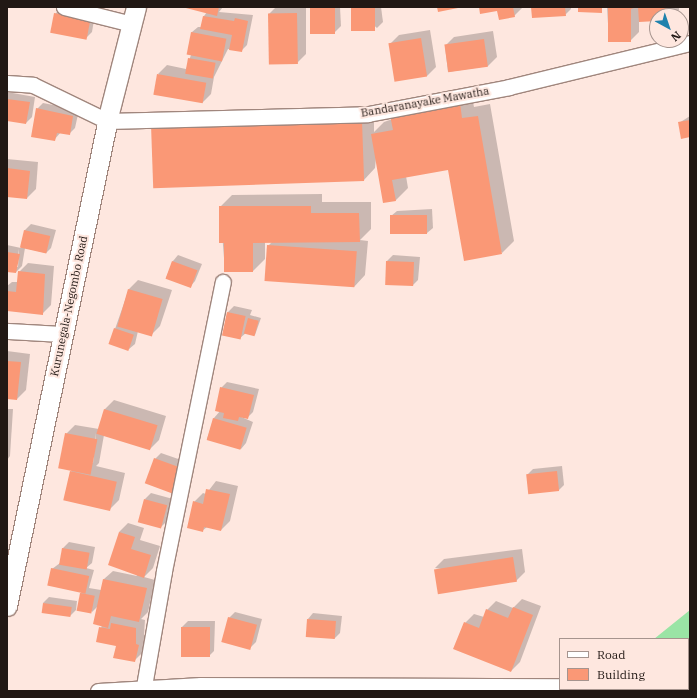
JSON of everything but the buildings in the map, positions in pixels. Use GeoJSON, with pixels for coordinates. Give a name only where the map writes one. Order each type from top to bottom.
{"type":"FeatureCollection","features":[{"type":"Feature","properties":{"kind":"main road","name":"Kurunegala-Negombo Road"},"geometry":{"type":"LineString","coordinates":[[7,606],[107,121],[134,15]]}},
{"type":"Feature","properties":{"kind":"street"},"geometry":{"type":"LineString","coordinates":[[64,7],[134,15]]}},
{"type":"Feature","properties":{"kind":"street","name":"Bandaranayake Mawatha"},"geometry":{"type":"LineString","coordinates":[[107,121],[368,114],[509,87],[690,43]]}},
{"type":"Feature","properties":{"kind":"street"},"geometry":{"type":"LineString","coordinates":[[7,83],[33,85],[107,121]]}},
{"type":"Feature","properties":{"kind":"street"},"geometry":{"type":"LineString","coordinates":[[144,686],[164,571],[223,282]]}},
{"type":"Feature","properties":{"kind":"street"},"geometry":{"type":"LineString","coordinates":[[7,331],[63,334]]}},
{"type":"Feature","properties":{"kind":"street"},"geometry":{"type":"LineString","coordinates":[[98,691],[144,686],[278,688],[559,686]]}},
{"type":"Feature","properties":{"kind":"green space"},"geometry":{"type":"Polygon","coordinates":[[[690,610],[690,691],[654,690],[689,690],[689,638],[655,638],[690,610]]]}}]}
